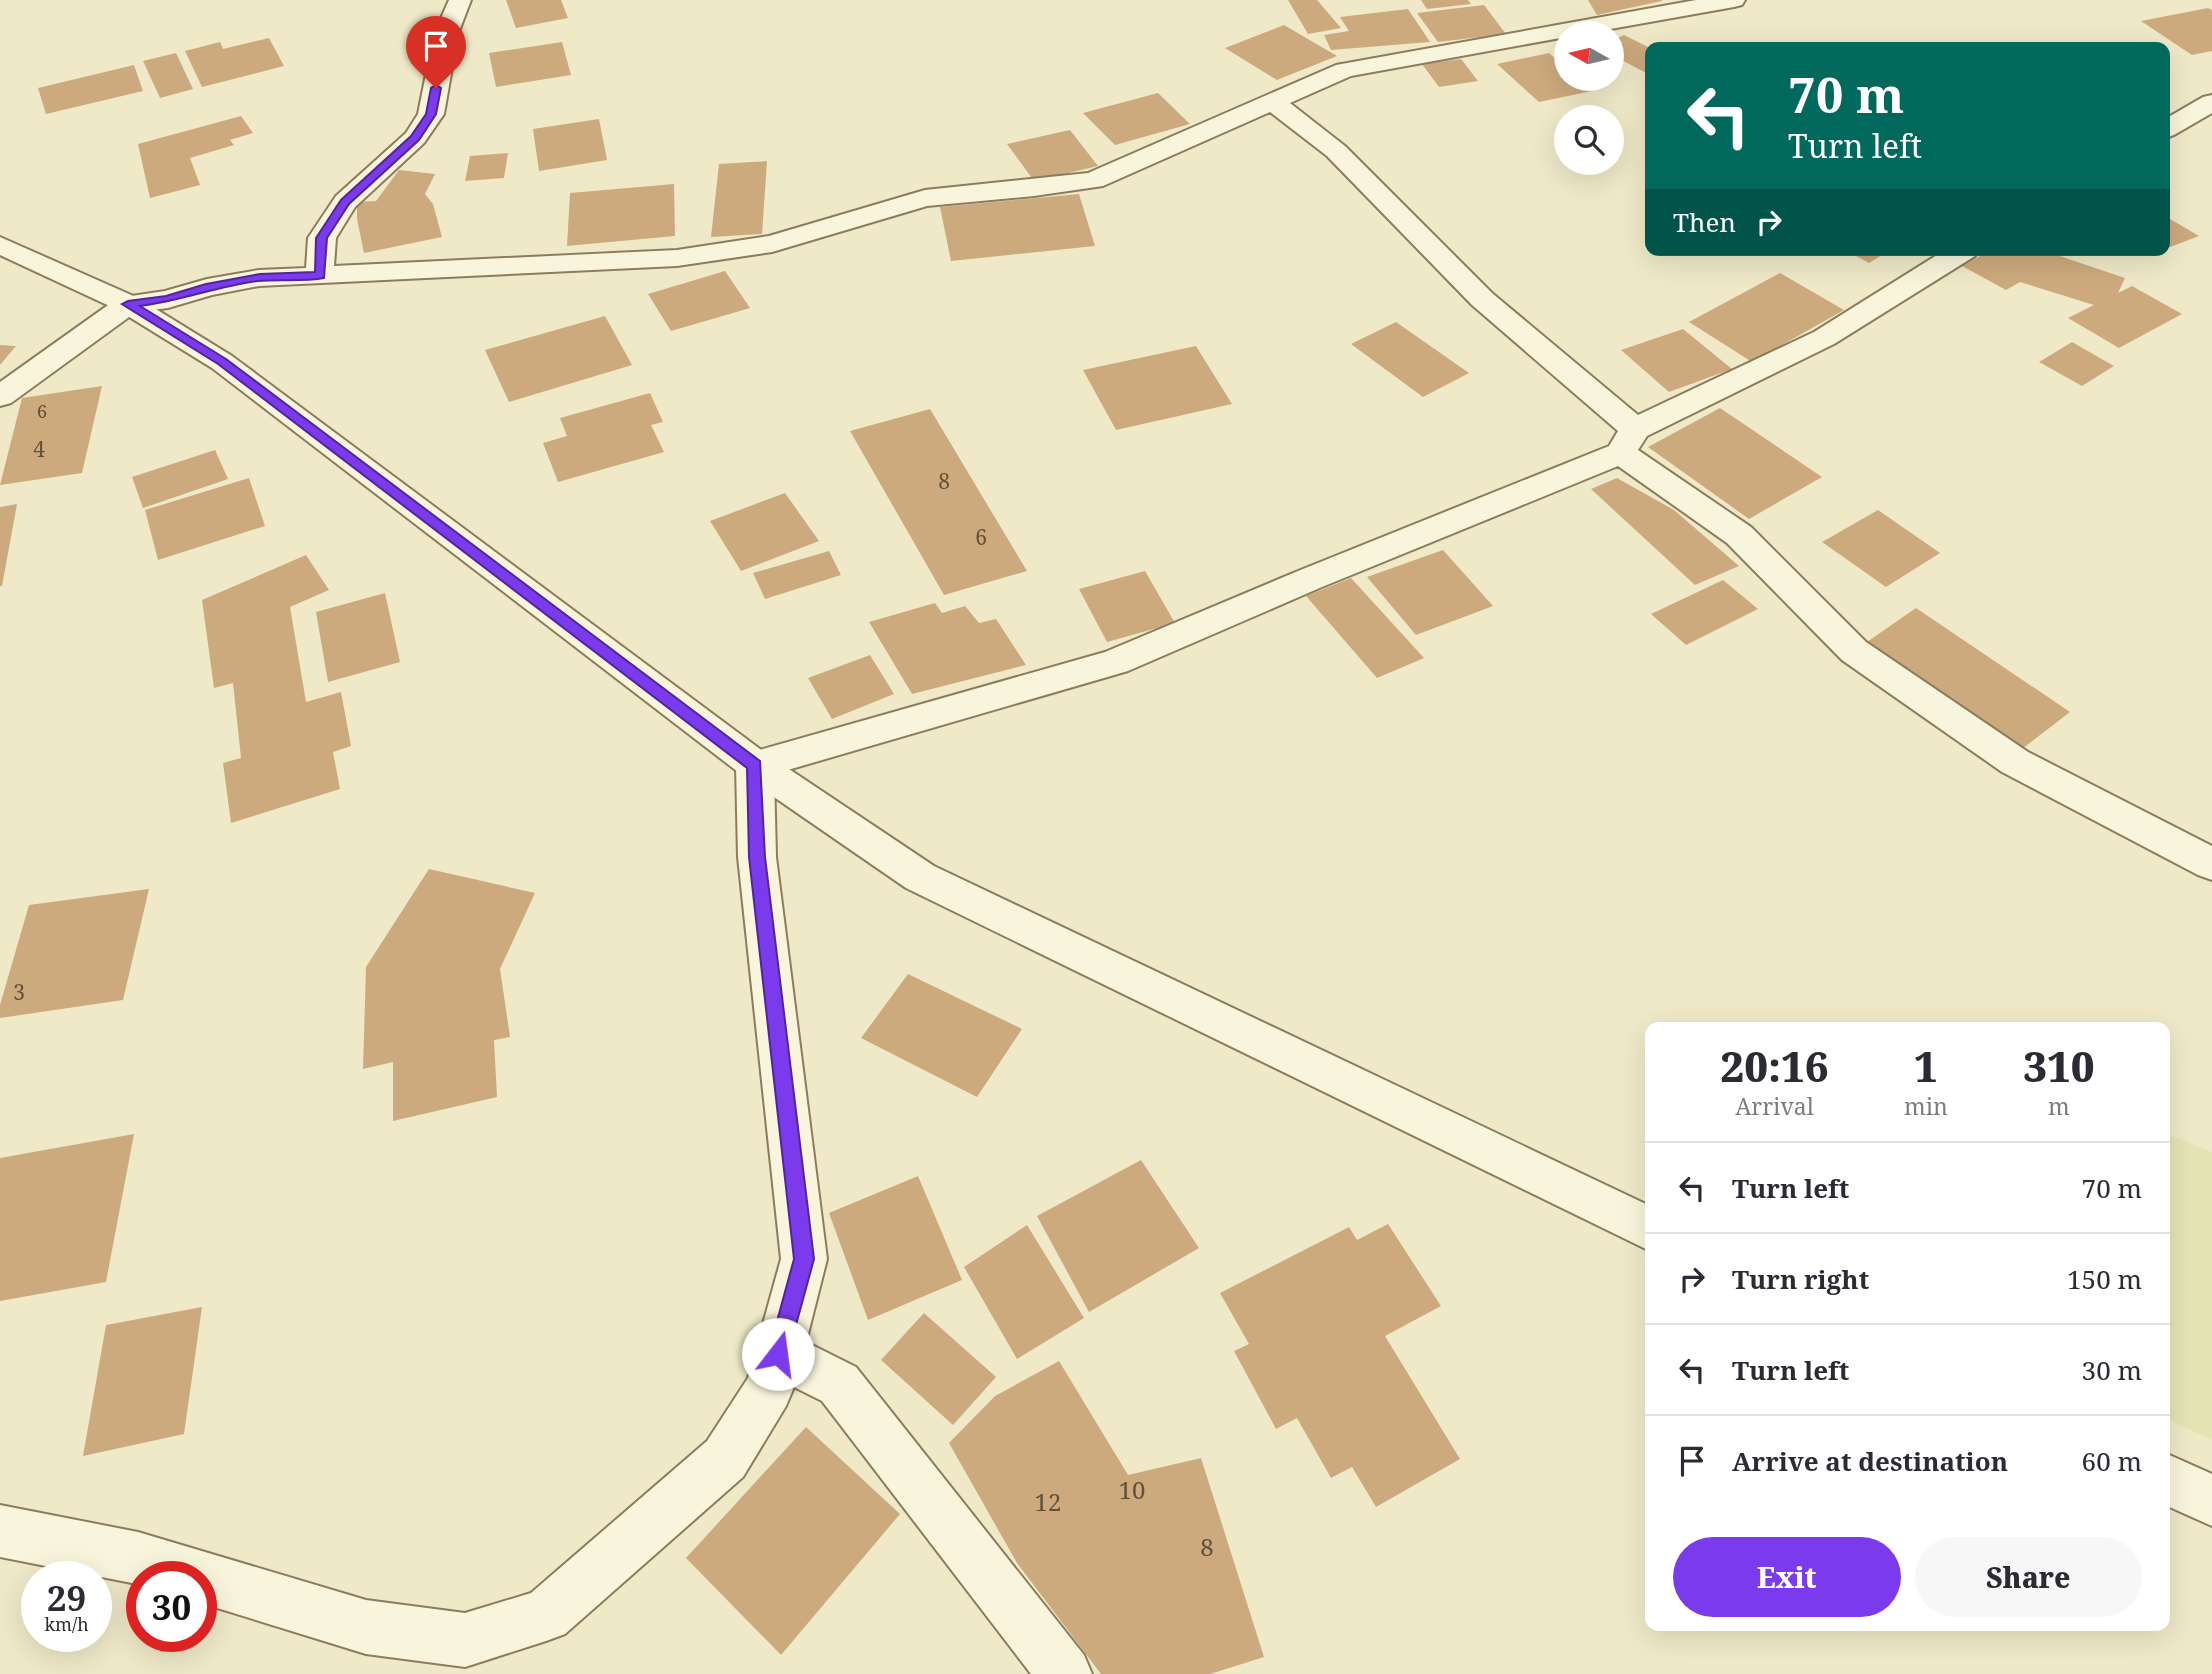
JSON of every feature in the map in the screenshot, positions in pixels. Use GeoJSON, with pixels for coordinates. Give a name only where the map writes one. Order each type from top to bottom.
{"type":"FeatureCollection","features":[{"type":"Feature","properties":{"kind":"street"},"geometry":{"type":"LineString","coordinates":[[320,276],[322,238],[345,202],[415,138],[431,114],[446,34],[460,0]]}},
{"type":"Feature","properties":{"kind":"street"},"geometry":{"type":"LineString","coordinates":[[0,396],[128,304],[168,299],[206,287],[260,278],[677,258],[772,244],[925,198],[1094,180],[1275,103],[1311,83],[1345,70],[1734,0]]}},
{"type":"Feature","properties":{"kind":"street"},"geometry":{"type":"LineString","coordinates":[[2170,127],[2212,102]]}},
{"type":"Feature","properties":{"kind":"street"},"geometry":{"type":"LineString","coordinates":[[1275,103],[1336,151],[1482,299],[1628,441],[1739,536],[1854,650],[2015,762],[2212,864]]}},
{"type":"Feature","properties":{"kind":"street"},"geometry":{"type":"LineString","coordinates":[[0,245],[128,304],[222,362],[755,765],[920,877],[1645,1227]]}},
{"type":"Feature","properties":{"kind":"street"},"geometry":{"type":"LineString","coordinates":[[755,765],[1116,662],[1628,441],[1824,338],[1955,256]]}},
{"type":"Feature","properties":{"kind":"street"},"geometry":{"type":"LineString","coordinates":[[217,1582],[366,1627],[465,1640],[546,1615],[725,1459],[769,1389],[804,1259],[757,857],[755,765]]}},
{"type":"Feature","properties":{"kind":"street"},"geometry":{"type":"LineString","coordinates":[[778,1354],[839,1384],[1065,1674]]}},
{"type":"Feature","properties":{"kind":"street"},"geometry":{"type":"LineString","coordinates":[[2170,1480],[2212,1501]]}},
{"type":"Feature","properties":{"kind":"street"},"geometry":{"type":"LineString","coordinates":[[0,1531],[148,1561]]}},
{"type":"Feature","properties":{"kind":"green space"},"geometry":{"type":"Polygon","coordinates":[[[2170,1135],[2212,1152],[2212,1440],[2170,1420],[2170,1135]]]}},
{"type":"Feature","properties":{"kind":"building"},"geometry":{"type":"Polygon","coordinates":[[[506,0],[561,0],[568,18],[516,28],[506,0]]]}},
{"type":"Feature","properties":{"kind":"building"},"geometry":{"type":"Polygon","coordinates":[[[1288,0],[1317,0],[1341,28],[1308,34],[1288,0]]]}},
{"type":"Feature","properties":{"kind":"building"},"geometry":{"type":"Polygon","coordinates":[[[1421,0],[1468,0],[1471,4],[1427,9],[1421,0]]]}},
{"type":"Feature","properties":{"kind":"building"},"geometry":{"type":"Polygon","coordinates":[[[1588,0],[1662,0],[1662,1],[1597,15],[1588,0]]]}},
{"type":"Feature","properties":{"kind":"building"},"geometry":{"type":"Polygon","coordinates":[[[1484,5],[1506,34],[1438,42],[1417,13],[1484,5]]]}},
{"type":"Feature","properties":{"kind":"building"},"geometry":{"type":"Polygon","coordinates":[[[2208,8],[2212,10],[2212,51],[2192,55],[2141,21],[2208,8]]]}},
{"type":"Feature","properties":{"kind":"building"},"geometry":{"type":"Polygon","coordinates":[[[1408,9],[1430,42],[1331,50],[1324,35],[1349,31],[1340,17],[1408,9]]]}},
{"type":"Feature","properties":{"kind":"building"},"geometry":{"type":"Polygon","coordinates":[[[1284,25],[1337,56],[1277,80],[1225,48],[1284,25]]]}},
{"type":"Feature","properties":{"kind":"building"},"geometry":{"type":"Polygon","coordinates":[[[1624,35],[1645,46],[1645,72],[1624,61],[1624,35]]]}},
{"type":"Feature","properties":{"kind":"building"},"geometry":{"type":"Polygon","coordinates":[[[269,38],[284,66],[202,87],[185,51],[220,42],[223,49],[269,38]]]}},
{"type":"Feature","properties":{"kind":"building"},"geometry":{"type":"Polygon","coordinates":[[[562,42],[571,75],[496,87],[489,53],[562,42]]]}},
{"type":"Feature","properties":{"kind":"building"},"geometry":{"type":"Polygon","coordinates":[[[176,53],[193,89],[160,98],[143,61],[176,53]]]}},
{"type":"Feature","properties":{"kind":"building"},"geometry":{"type":"Polygon","coordinates":[[[1549,53],[1554,57],[1554,91],[1592,91],[1539,102],[1497,64],[1549,53]]]}},
{"type":"Feature","properties":{"kind":"building"},"geometry":{"type":"Polygon","coordinates":[[[1461,59],[1478,81],[1439,87],[1422,64],[1461,59]]]}},
{"type":"Feature","properties":{"kind":"building"},"geometry":{"type":"Polygon","coordinates":[[[134,65],[143,91],[46,114],[38,88],[134,65]]]}},
{"type":"Feature","properties":{"kind":"building"},"geometry":{"type":"Polygon","coordinates":[[[1158,93],[1190,124],[1115,145],[1083,113],[1158,93]]]}},
{"type":"Feature","properties":{"kind":"building"},"geometry":{"type":"Polygon","coordinates":[[[241,116],[253,133],[230,140],[234,145],[190,158],[200,185],[150,198],[138,144],[241,116]]]}},
{"type":"Feature","properties":{"kind":"building"},"geometry":{"type":"Polygon","coordinates":[[[599,119],[607,160],[539,171],[533,129],[599,119]]]}},
{"type":"Feature","properties":{"kind":"building"},"geometry":{"type":"Polygon","coordinates":[[[1070,130],[1098,166],[1034,181],[1007,144],[1070,130]]]}},
{"type":"Feature","properties":{"kind":"building"},"geometry":{"type":"Polygon","coordinates":[[[508,153],[504,178],[465,181],[470,156],[508,153]]]}},
{"type":"Feature","properties":{"kind":"building"},"geometry":{"type":"Polygon","coordinates":[[[767,161],[762,234],[711,237],[719,164],[767,161]]]}},
{"type":"Feature","properties":{"kind":"building"},"geometry":{"type":"Polygon","coordinates":[[[399,170],[435,174],[425,194],[433,204],[442,237],[364,253],[357,219],[357,202],[376,201],[399,170]]]}},
{"type":"Feature","properties":{"kind":"building"},"geometry":{"type":"Polygon","coordinates":[[[674,184],[675,236],[567,246],[570,193],[674,184]]]}},
{"type":"Feature","properties":{"kind":"building"},"geometry":{"type":"Polygon","coordinates":[[[1079,194],[1095,246],[951,261],[940,207],[1079,194]]]}},
{"type":"Feature","properties":{"kind":"building"},"geometry":{"type":"Polygon","coordinates":[[[2170,219],[2199,236],[2170,247],[2170,219]]]}},
{"type":"Feature","properties":{"kind":"building"},"geometry":{"type":"Polygon","coordinates":[[[1856,256],[1880,256],[1869,263],[1856,256]]]}},
{"type":"Feature","properties":{"kind":"building"},"geometry":{"type":"Polygon","coordinates":[[[1980,256],[2060,256],[2125,278],[2118,293],[2132,286],[2182,314],[2119,348],[2068,318],[2094,305],[2020,282],[2006,290],[1962,266],[1980,256]]]}},
{"type":"Feature","properties":{"kind":"building"},"geometry":{"type":"Polygon","coordinates":[[[725,271],[750,308],[671,331],[648,294],[725,271]]]}},
{"type":"Feature","properties":{"kind":"building"},"geometry":{"type":"Polygon","coordinates":[[[1780,273],[1844,310],[1752,362],[1689,322],[1780,273]]]}},
{"type":"Feature","properties":{"kind":"building"},"geometry":{"type":"Polygon","coordinates":[[[605,316],[632,365],[509,402],[485,350],[605,316]]]}},
{"type":"Feature","properties":{"kind":"building"},"geometry":{"type":"Polygon","coordinates":[[[1396,322],[1469,373],[1423,397],[1351,344],[1396,322]]]}},
{"type":"Feature","properties":{"kind":"building"},"geometry":{"type":"Polygon","coordinates":[[[1683,329],[1732,369],[1669,392],[1621,350],[1683,329]]]}},
{"type":"Feature","properties":{"kind":"building"},"geometry":{"type":"Polygon","coordinates":[[[2072,342],[2114,366],[2082,386],[2039,362],[2072,342]]]}},
{"type":"Feature","properties":{"kind":"building"},"geometry":{"type":"Polygon","coordinates":[[[0,345],[16,346],[0,365],[0,345]]]}},
{"type":"Feature","properties":{"kind":"building"},"geometry":{"type":"Polygon","coordinates":[[[1196,346],[1232,404],[1116,430],[1083,370],[1196,346]]]}},
{"type":"Feature","properties":{"kind":"building"},"geometry":{"type":"Polygon","coordinates":[[[102,386],[82,473],[0,485],[22,398],[102,386]]]}},
{"type":"Feature","properties":{"kind":"building"},"geometry":{"type":"Polygon","coordinates":[[[650,393],[663,422],[651,425],[664,452],[558,482],[543,443],[567,436],[560,418],[650,393]]]}},
{"type":"Feature","properties":{"kind":"building"},"geometry":{"type":"Polygon","coordinates":[[[1720,408],[1822,477],[1749,519],[1648,447],[1720,408]]]}},
{"type":"Feature","properties":{"kind":"building"},"geometry":{"type":"Polygon","coordinates":[[[930,409],[1027,571],[944,595],[850,431],[930,409]]]}},
{"type":"Feature","properties":{"kind":"building"},"geometry":{"type":"Polygon","coordinates":[[[215,450],[228,479],[143,508],[132,477],[215,450]]]}},
{"type":"Feature","properties":{"kind":"building"},"geometry":{"type":"Polygon","coordinates":[[[249,478],[265,526],[158,560],[145,510],[249,478]]]}},
{"type":"Feature","properties":{"kind":"building"},"geometry":{"type":"Polygon","coordinates":[[[1617,478],[1674,510],[1739,566],[1695,585],[1591,489],[1617,478]]]}},
{"type":"Feature","properties":{"kind":"building"},"geometry":{"type":"Polygon","coordinates":[[[785,493],[819,541],[741,571],[710,521],[785,493]]]}},
{"type":"Feature","properties":{"kind":"building"},"geometry":{"type":"Polygon","coordinates":[[[17,504],[2,586],[0,586],[0,507],[17,504]]]}},
{"type":"Feature","properties":{"kind":"building"},"geometry":{"type":"Polygon","coordinates":[[[1878,510],[1940,553],[1886,587],[1822,542],[1878,510]]]}},
{"type":"Feature","properties":{"kind":"building"},"geometry":{"type":"Polygon","coordinates":[[[1443,550],[1493,606],[1416,635],[1367,577],[1443,550]]]}},
{"type":"Feature","properties":{"kind":"building"},"geometry":{"type":"Polygon","coordinates":[[[829,551],[841,575],[765,599],[753,573],[829,551]]]}},
{"type":"Feature","properties":{"kind":"building"},"geometry":{"type":"Polygon","coordinates":[[[306,555],[329,590],[290,607],[306,702],[341,692],[351,746],[333,752],[340,789],[231,823],[223,763],[241,758],[233,683],[214,688],[202,600],[306,555]]]}},
{"type":"Feature","properties":{"kind":"building"},"geometry":{"type":"Polygon","coordinates":[[[1145,571],[1175,623],[1107,642],[1079,589],[1145,571]]]}},
{"type":"Feature","properties":{"kind":"building"},"geometry":{"type":"Polygon","coordinates":[[[1351,578],[1424,658],[1377,678],[1306,596],[1351,578]]]}},
{"type":"Feature","properties":{"kind":"building"},"geometry":{"type":"Polygon","coordinates":[[[1723,580],[1758,609],[1686,645],[1651,614],[1723,580]]]}},
{"type":"Feature","properties":{"kind":"building"},"geometry":{"type":"Polygon","coordinates":[[[385,593],[400,662],[328,682],[316,612],[385,593]]]}},
{"type":"Feature","properties":{"kind":"building"},"geometry":{"type":"Polygon","coordinates":[[[935,603],[942,613],[965,606],[979,623],[996,619],[1026,665],[912,694],[869,622],[935,603]]]}},
{"type":"Feature","properties":{"kind":"building"},"geometry":{"type":"Polygon","coordinates":[[[1916,608],[2070,712],[2018,752],[1864,644],[1916,608]]]}},
{"type":"Feature","properties":{"kind":"building"},"geometry":{"type":"Polygon","coordinates":[[[870,655],[894,694],[832,719],[808,678],[870,655]]]}},
{"type":"Feature","properties":{"kind":"building"},"geometry":{"type":"Polygon","coordinates":[[[429,869],[535,893],[500,969],[510,1037],[494,1040],[497,1097],[393,1121],[393,1062],[363,1069],[366,967],[429,869]]]}},
{"type":"Feature","properties":{"kind":"building"},"geometry":{"type":"Polygon","coordinates":[[[149,889],[123,1000],[0,1018],[0,1005],[29,905],[149,889]]]}},
{"type":"Feature","properties":{"kind":"building"},"geometry":{"type":"Polygon","coordinates":[[[908,974],[1022,1029],[977,1097],[861,1038],[908,974]]]}},
{"type":"Feature","properties":{"kind":"building"},"geometry":{"type":"Polygon","coordinates":[[[134,1134],[106,1282],[0,1301],[0,1158],[134,1134]]]}},
{"type":"Feature","properties":{"kind":"building"},"geometry":{"type":"Polygon","coordinates":[[[1141,1160],[1199,1248],[1089,1312],[1037,1216],[1141,1160]]]}},
{"type":"Feature","properties":{"kind":"building"},"geometry":{"type":"Polygon","coordinates":[[[918,1176],[962,1280],[868,1320],[829,1213],[918,1176]]]}},
{"type":"Feature","properties":{"kind":"building"},"geometry":{"type":"Polygon","coordinates":[[[1388,1224],[1441,1306],[1385,1336],[1460,1459],[1376,1507],[1352,1467],[1331,1478],[1297,1418],[1276,1429],[1234,1351],[1249,1344],[1220,1293],[1349,1227],[1357,1240],[1388,1224]]]}},
{"type":"Feature","properties":{"kind":"building"},"geometry":{"type":"Polygon","coordinates":[[[1027,1225],[1084,1318],[1017,1359],[964,1267],[1027,1225]]]}},
{"type":"Feature","properties":{"kind":"building"},"geometry":{"type":"Polygon","coordinates":[[[202,1307],[184,1434],[83,1456],[106,1325],[202,1307]]]}},
{"type":"Feature","properties":{"kind":"building"},"geometry":{"type":"Polygon","coordinates":[[[924,1313],[996,1377],[953,1425],[881,1360],[924,1313]]]}},
{"type":"Feature","properties":{"kind":"building"},"geometry":{"type":"Polygon","coordinates":[[[1059,1361],[1128,1475],[1201,1458],[1264,1657],[1210,1674],[1101,1674],[1017,1563],[949,1443],[995,1396],[1059,1361]]]}},
{"type":"Feature","properties":{"kind":"building"},"geometry":{"type":"Polygon","coordinates":[[[806,1427],[900,1514],[781,1655],[686,1558],[806,1427]]]}},
{"type":"Feature","properties":{"kind":"route"},"geometry":{"type":"LineString","coordinates":[[436,88],[431,114],[415,138],[345,202],[322,238],[320,276],[260,278],[206,287],[168,299],[128,304],[222,362],[755,765],[757,857],[804,1259],[778,1354]]}}]}
